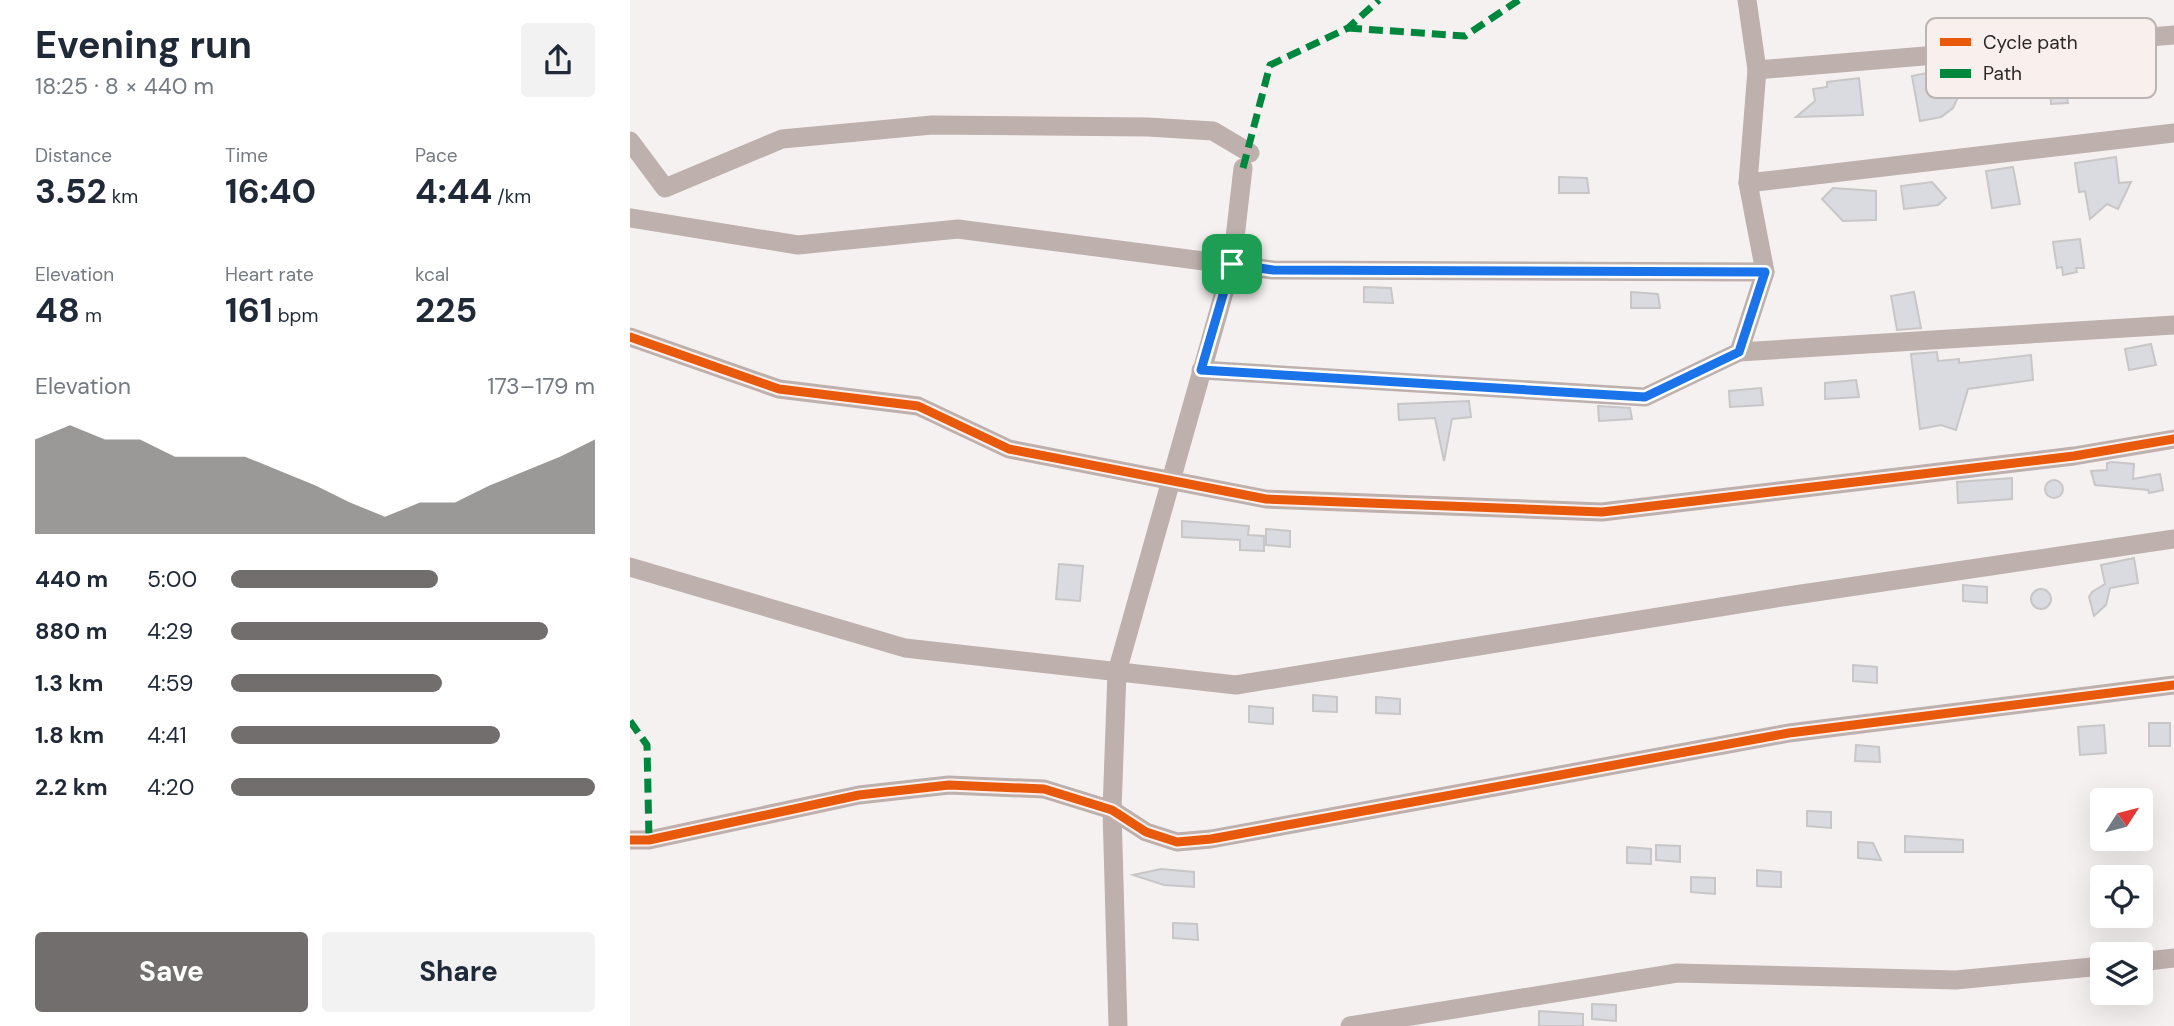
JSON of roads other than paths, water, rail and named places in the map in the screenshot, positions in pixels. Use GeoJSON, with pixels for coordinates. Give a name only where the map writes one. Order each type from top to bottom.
{"type":"FeatureCollection","features":[{"type":"Feature","properties":{"kind":"street"},"geometry":{"type":"LineString","coordinates":[[1739,352],[1765,272],[1748,183],[1757,70],[1747,0]]}},
{"type":"Feature","properties":{"kind":"street"},"geometry":{"type":"LineString","coordinates":[[2156,36],[2174,34]]}},
{"type":"Feature","properties":{"kind":"street"},"geometry":{"type":"LineString","coordinates":[[1757,70],[1926,55]]}},
{"type":"Feature","properties":{"kind":"street"},"geometry":{"type":"LineString","coordinates":[[630,141],[665,188],[782,139],[932,124],[1148,127],[1213,131],[1247,161],[1232,264],[1117,672],[1112,810],[1118,1026]]}},
{"type":"Feature","properties":{"kind":"street"},"geometry":{"type":"LineString","coordinates":[[1748,183],[2174,133]]}},
{"type":"Feature","properties":{"kind":"street"},"geometry":{"type":"LineString","coordinates":[[630,218],[798,245],[958,229],[1273,270],[1765,272]]}},
{"type":"Feature","properties":{"kind":"street"},"geometry":{"type":"LineString","coordinates":[[1201,370],[1645,397],[1739,352],[2174,325]]}},
{"type":"Feature","properties":{"kind":"street"},"geometry":{"type":"LineString","coordinates":[[630,337],[779,389],[918,406],[1009,449],[1266,499],[1602,512],[2074,456],[2174,439]]}},
{"type":"Feature","properties":{"kind":"street"},"geometry":{"type":"LineString","coordinates":[[630,566],[905,648],[1236,685],[1781,597],[2174,539]]}},
{"type":"Feature","properties":{"kind":"street"},"geometry":{"type":"LineString","coordinates":[[630,840],[649,840],[859,796],[949,785],[1044,789],[1112,810],[1146,832],[1177,842],[1211,839],[1789,733],[2174,685]]}},
{"type":"Feature","properties":{"kind":"street"},"geometry":{"type":"LineString","coordinates":[[2153,960],[2174,958]]}},
{"type":"Feature","properties":{"kind":"street"},"geometry":{"type":"LineString","coordinates":[[1350,1026],[1677,973],[1956,980],[2090,967]]}}]}
